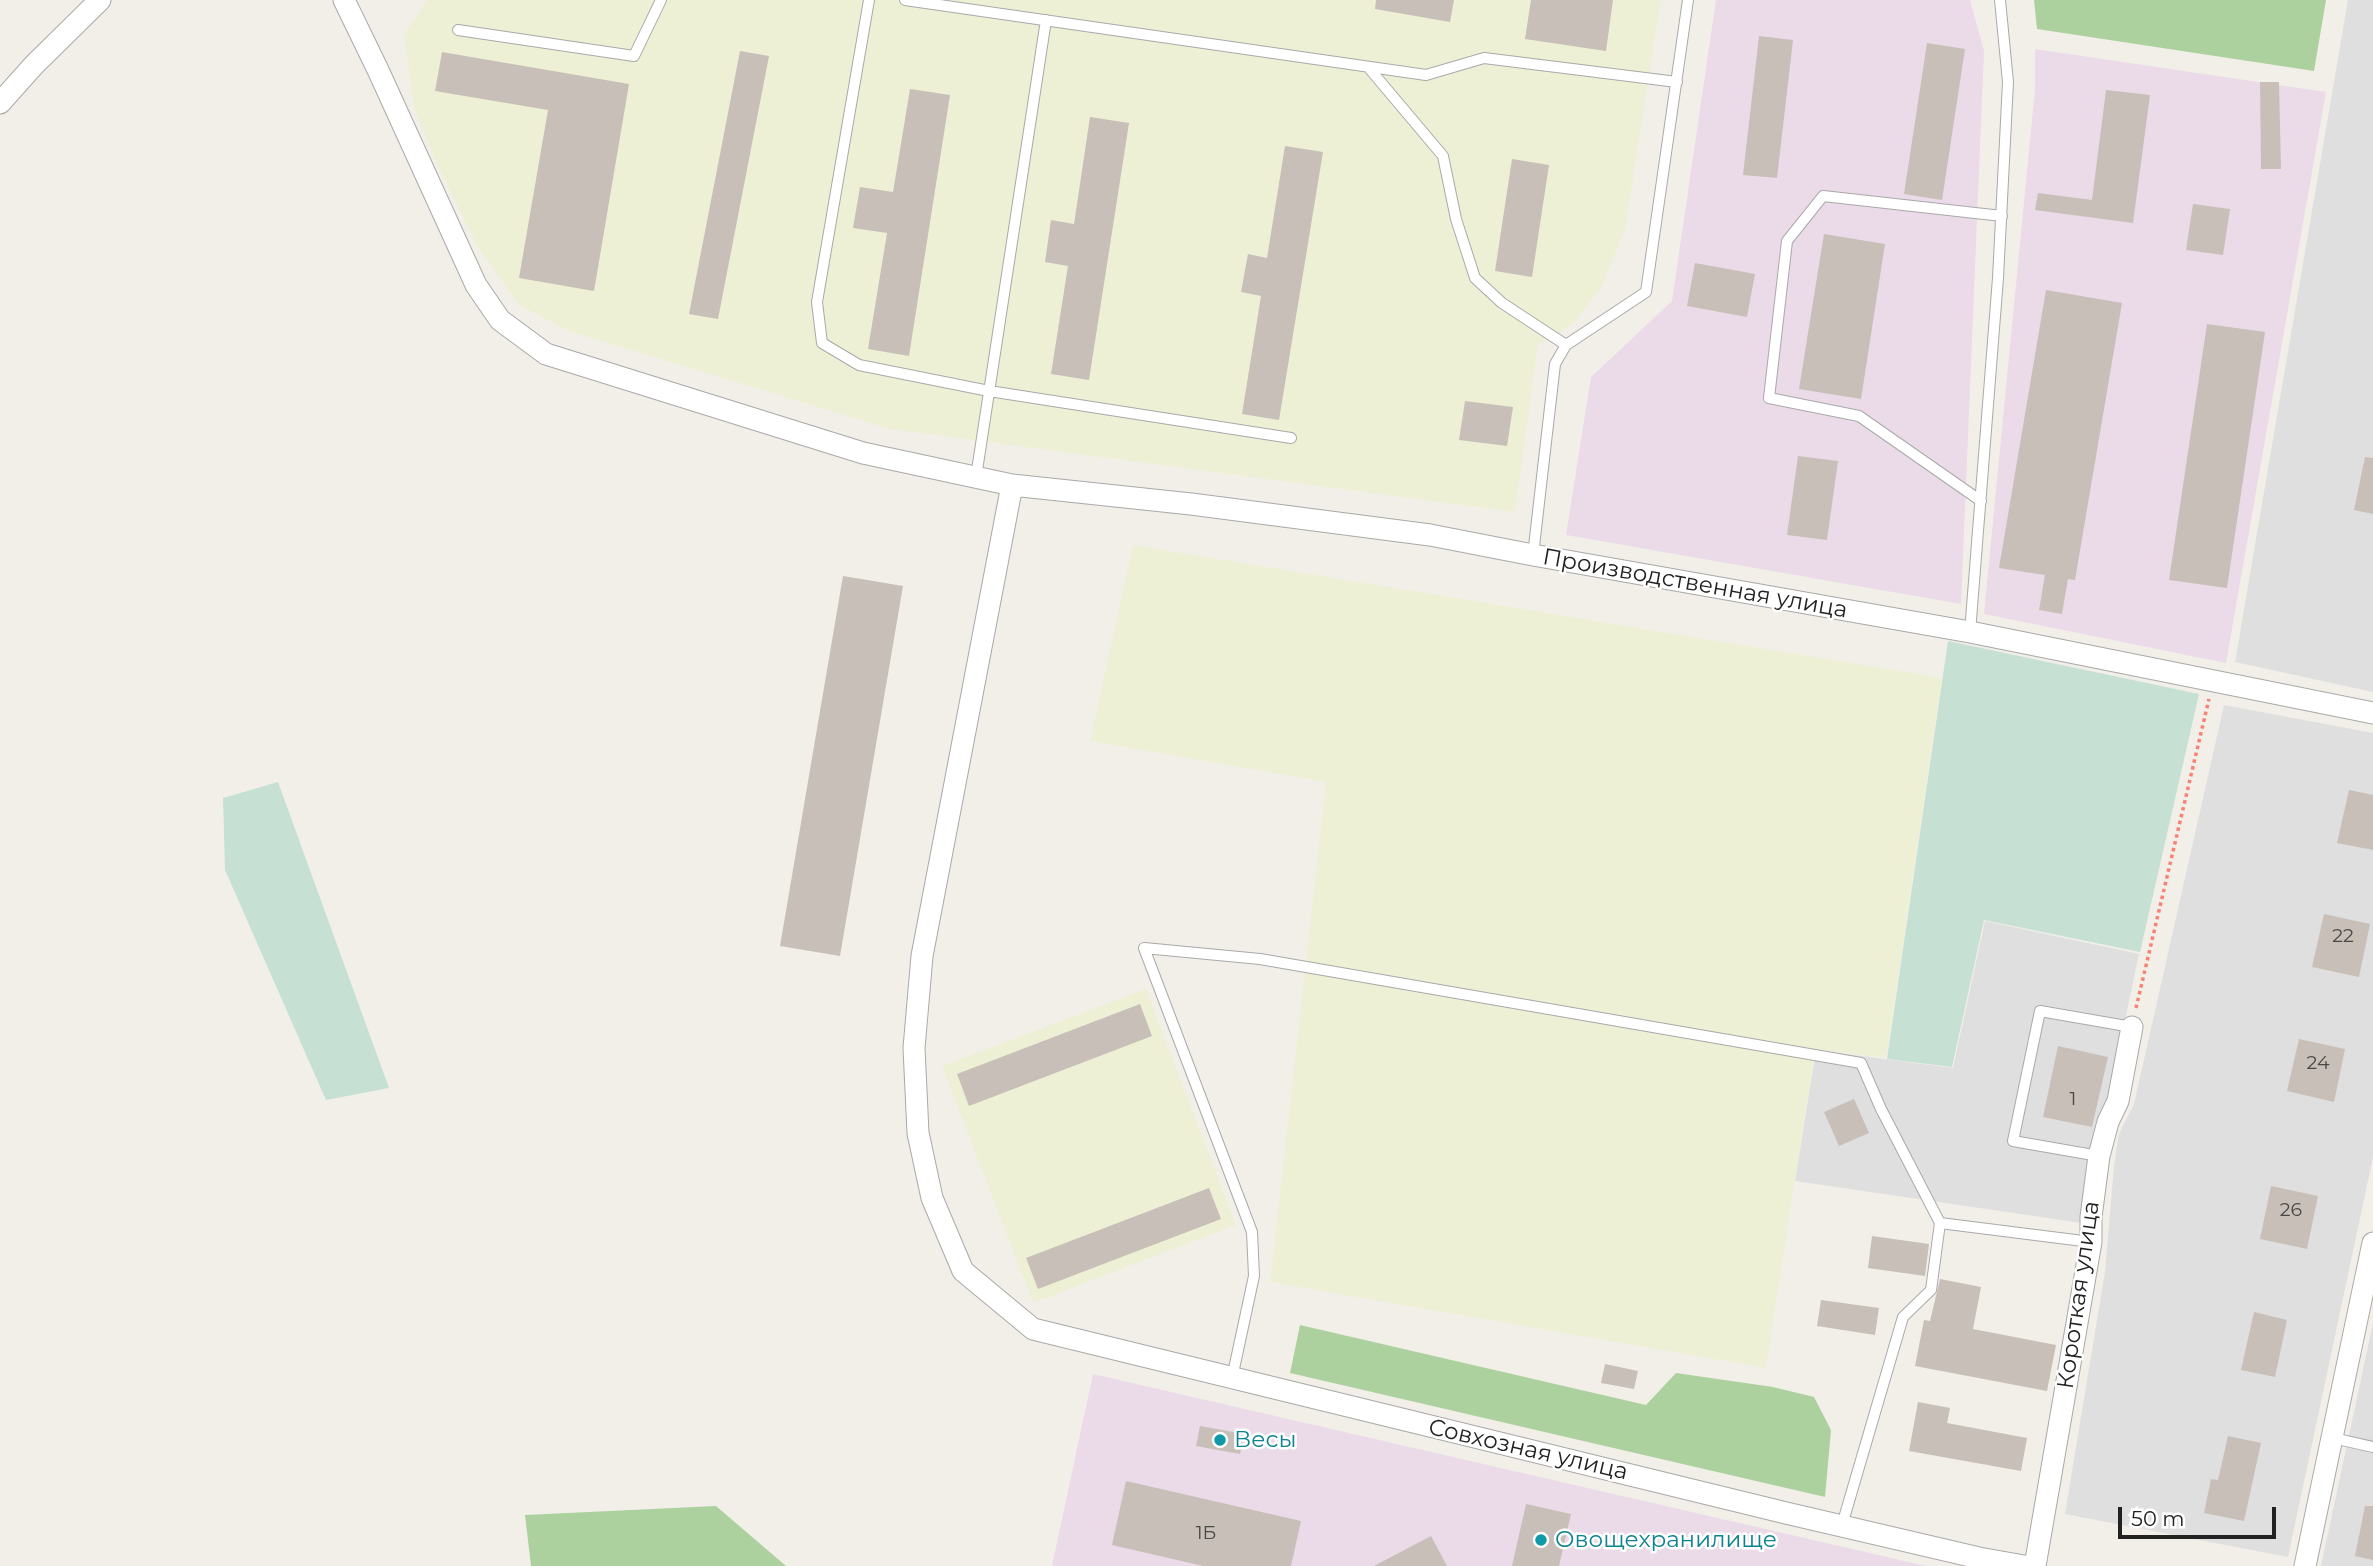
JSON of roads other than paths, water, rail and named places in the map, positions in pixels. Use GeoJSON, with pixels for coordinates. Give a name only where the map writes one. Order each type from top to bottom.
{"type":"FeatureCollection","features":[{"type":"Feature","properties":{"kind":"street"},"geometry":{"type":"LineString","coordinates":[[0,103],[100,0]]}},
{"type":"Feature","properties":{"kind":"street","name":"Производственная улица"},"geometry":{"type":"LineString","coordinates":[[344,0],[475,285],[500,320],[546,354],[863,453],[1012,485],[1430,534],[1533,555],[1970,632],[2373,713]]}},
{"type":"Feature","properties":{"kind":"street","name":"Совхозная улица"},"geometry":{"type":"LineString","coordinates":[[1012,485],[922,956],[914,1048],[918,1133],[932,1198],[963,1271],[1033,1329],[1842,1525],[1979,1562],[2024,1566]]}},
{"type":"Feature","properties":{"kind":"street","name":"Короткая улица"},"geometry":{"type":"LineString","coordinates":[[2035,1566],[2091,1242],[2091,1217],[2099,1156],[2108,1122],[2118,1101],[2132,1027]]}},
{"type":"Feature","properties":{"kind":"street"},"geometry":{"type":"LineString","coordinates":[[2305,1566],[2373,1243]]}},
{"type":"Feature","properties":{"kind":"lane"},"geometry":{"type":"LineString","coordinates":[[458,30],[634,56],[661,0]]}},
{"type":"Feature","properties":{"kind":"lane"},"geometry":{"type":"LineString","coordinates":[[869,0],[817,302],[822,343],[859,365],[989,391],[1291,438]]}},
{"type":"Feature","properties":{"kind":"lane"},"geometry":{"type":"LineString","coordinates":[[905,0],[1426,75],[1484,58],[1677,82]]}},
{"type":"Feature","properties":{"kind":"lane"},"geometry":{"type":"LineString","coordinates":[[1533,555],[1555,364],[1566,345],[1646,292],[1688,0]]}},
{"type":"Feature","properties":{"kind":"lane"},"geometry":{"type":"LineString","coordinates":[[1970,632],[2002,216],[2008,82],[2000,0]]}},
{"type":"Feature","properties":{"kind":"lane"},"geometry":{"type":"LineString","coordinates":[[975,477],[1046,20]]}},
{"type":"Feature","properties":{"kind":"lane"},"geometry":{"type":"LineString","coordinates":[[1368,67],[1443,156],[1456,219],[1475,278],[1502,303],[1566,345]]}},
{"type":"Feature","properties":{"kind":"lane"},"geometry":{"type":"LineString","coordinates":[[1981,501],[1859,416],[1769,398],[1787,241],[1823,196],[2002,216]]}},
{"type":"Feature","properties":{"kind":"lane"},"geometry":{"type":"LineString","coordinates":[[1232,1378],[1254,1276],[1252,1232],[1144,948],[1260,959],[1861,1063],[1881,1109],[1940,1223],[1931,1290],[1903,1317],[1842,1525]]}},
{"type":"Feature","properties":{"kind":"lane"},"geometry":{"type":"LineString","coordinates":[[2099,1156],[2013,1141],[2040,1012],[2132,1027]]}},
{"type":"Feature","properties":{"kind":"lane"},"geometry":{"type":"LineString","coordinates":[[1940,1223],[2091,1242]]}},
{"type":"Feature","properties":{"kind":"lane"},"geometry":{"type":"LineString","coordinates":[[2333,1438],[2373,1447]]}},
{"type":"Feature","properties":{"kind":"place","name":"Весы"},"geometry":{"type":"Point","coordinates":[1220,1440]}},
{"type":"Feature","properties":{"kind":"place","name":"Овощехранилище"},"geometry":{"type":"Point","coordinates":[1541,1540]}}]}
